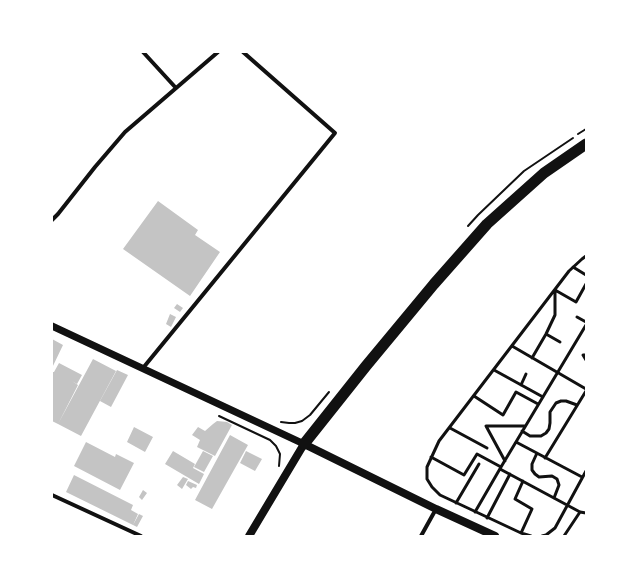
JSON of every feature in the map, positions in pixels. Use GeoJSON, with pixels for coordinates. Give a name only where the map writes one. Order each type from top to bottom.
{"type":"FeatureCollection","features":[{"type":"Feature","properties":{"kind":"highway"},"geometry":{"type":"LineString","coordinates":[[304,444],[434,284],[487,224],[544,173],[586,144]]}},
{"type":"Feature","properties":{"kind":"main road"},"geometry":{"type":"LineString","coordinates":[[249,536],[304,444],[436,509],[495,536]]}},
{"type":"Feature","properties":{"kind":"street"},"geometry":{"type":"LineString","coordinates":[[143,52],[176,88]]}},
{"type":"Feature","properties":{"kind":"street"},"geometry":{"type":"LineString","coordinates":[[52,220],[125,132],[218,52]]}},
{"type":"Feature","properties":{"kind":"street"},"geometry":{"type":"LineString","coordinates":[[143,368],[335,133],[243,52]]}},
{"type":"Feature","properties":{"kind":"street"},"geometry":{"type":"LineString","coordinates":[[52,326],[304,444]]}},
{"type":"Feature","properties":{"kind":"street"},"geometry":{"type":"LineString","coordinates":[[52,495],[141,536]]}},
{"type":"Feature","properties":{"kind":"street"},"geometry":{"type":"LineString","coordinates":[[421,536],[436,509]]}},
{"type":"Feature","properties":{"kind":"lane"},"geometry":{"type":"LineString","coordinates":[[531,536],[487,518],[440,495],[427,479],[427,467],[439,441],[573,267],[586,256]]}},
{"type":"Feature","properties":{"kind":"lane"},"geometry":{"type":"LineString","coordinates":[[573,267],[586,274]]}},
{"type":"Feature","properties":{"kind":"lane"},"geometry":{"type":"LineString","coordinates":[[555,290],[576,302],[586,284]]}},
{"type":"Feature","properties":{"kind":"lane"},"geometry":{"type":"LineString","coordinates":[[532,358],[555,315],[555,290]]}},
{"type":"Feature","properties":{"kind":"lane"},"geometry":{"type":"LineString","coordinates":[[476,512],[586,323],[577,317]]}},
{"type":"Feature","properties":{"kind":"lane"},"geometry":{"type":"LineString","coordinates":[[546,334],[560,342]]}},
{"type":"Feature","properties":{"kind":"lane"},"geometry":{"type":"LineString","coordinates":[[512,346],[586,390],[544,458]]}},
{"type":"Feature","properties":{"kind":"lane"},"geometry":{"type":"LineString","coordinates":[[586,355],[583,355],[586,360]]}},
{"type":"Feature","properties":{"kind":"lane"},"geometry":{"type":"LineString","coordinates":[[494,370],[543,397]]}},
{"type":"Feature","properties":{"kind":"lane"},"geometry":{"type":"LineString","coordinates":[[521,385],[526,374]]}},
{"type":"Feature","properties":{"kind":"lane"},"geometry":{"type":"LineString","coordinates":[[474,396],[503,415],[516,392],[538,404]]}},
{"type":"Feature","properties":{"kind":"lane"},"geometry":{"type":"LineString","coordinates":[[522,431],[530,436],[541,436],[549,429],[550,412],[556,403],[566,401],[577,405]]}},
{"type":"Feature","properties":{"kind":"lane"},"geometry":{"type":"LineString","coordinates":[[505,461],[486,426],[525,426]]}},
{"type":"Feature","properties":{"kind":"lane"},"geometry":{"type":"LineString","coordinates":[[450,428],[487,448]]}},
{"type":"Feature","properties":{"kind":"lane"},"geometry":{"type":"LineString","coordinates":[[516,442],[582,477]]}},
{"type":"Feature","properties":{"kind":"lane"},"geometry":{"type":"LineString","coordinates":[[536,453],[532,464],[532,470],[539,477],[552,476],[557,479],[559,485],[554,498]]}},
{"type":"Feature","properties":{"kind":"lane"},"geometry":{"type":"LineString","coordinates":[[431,457],[464,475],[477,454],[554,498],[580,512],[586,513]]}},
{"type":"Feature","properties":{"kind":"lane"},"geometry":{"type":"LineString","coordinates":[[456,503],[478,464]]}},
{"type":"Feature","properties":{"kind":"lane"},"geometry":{"type":"LineString","coordinates":[[542,536],[546,535],[555,528],[586,471]]}},
{"type":"Feature","properties":{"kind":"lane"},"geometry":{"type":"LineString","coordinates":[[487,518],[510,474]]}},
{"type":"Feature","properties":{"kind":"lane"},"geometry":{"type":"LineString","coordinates":[[521,533],[532,509],[514,499],[523,481]]}},
{"type":"Feature","properties":{"kind":"lane"},"geometry":{"type":"LineString","coordinates":[[564,536],[580,512]]}},
{"type":"Feature","properties":{"kind":"path"},"geometry":{"type":"LineString","coordinates":[[468,226],[524,171],[586,129]]}},
{"type":"Feature","properties":{"kind":"path"},"geometry":{"type":"LineString","coordinates":[[281,422],[296,423],[302,421],[310,415],[330,391]]}},
{"type":"Feature","properties":{"kind":"path"},"geometry":{"type":"LineString","coordinates":[[217,415],[270,440],[276,446],[280,454],[279,467]]}},
{"type":"Feature","properties":{"kind":"building"},"geometry":{"type":"Polygon","coordinates":[[[158,201],[198,230],[195,235],[220,252],[190,296],[123,249],[158,201]]]}},
{"type":"Feature","properties":{"kind":"building"},"geometry":{"type":"Polygon","coordinates":[[[177,304],[183,308],[180,312],[174,308],[177,304]]]}},
{"type":"Feature","properties":{"kind":"building"},"geometry":{"type":"Polygon","coordinates":[[[170,314],[176,317],[171,327],[166,324],[170,314]]]}},
{"type":"Feature","properties":{"kind":"building"},"geometry":{"type":"Polygon","coordinates":[[[52,339],[63,345],[52,368],[52,339]]]}},
{"type":"Feature","properties":{"kind":"building"},"geometry":{"type":"Polygon","coordinates":[[[93,359],[116,371],[81,436],[58,424],[93,359]]]}},
{"type":"Feature","properties":{"kind":"building"},"geometry":{"type":"Polygon","coordinates":[[[59,363],[82,375],[77,384],[72,381],[78,385],[58,424],[52,421],[52,374],[59,363]]]}},
{"type":"Feature","properties":{"kind":"building"},"geometry":{"type":"Polygon","coordinates":[[[117,370],[128,375],[111,407],[100,401],[117,370]]]}},
{"type":"Feature","properties":{"kind":"building"},"geometry":{"type":"Polygon","coordinates":[[[217,421],[227,422],[232,425],[215,456],[197,447],[200,440],[192,435],[198,427],[205,431],[217,421]]]}},
{"type":"Feature","properties":{"kind":"building"},"geometry":{"type":"Polygon","coordinates":[[[134,427],[153,437],[145,452],[127,442],[134,427]]]}},
{"type":"Feature","properties":{"kind":"building"},"geometry":{"type":"Polygon","coordinates":[[[230,435],[248,445],[212,509],[195,500],[230,435]]]}},
{"type":"Feature","properties":{"kind":"building"},"geometry":{"type":"Polygon","coordinates":[[[86,442],[115,457],[116,454],[134,463],[120,490],[74,466],[86,442]]]}},
{"type":"Feature","properties":{"kind":"building"},"geometry":{"type":"Polygon","coordinates":[[[173,451],[195,464],[193,468],[204,474],[199,484],[165,464],[173,451]]]}},
{"type":"Feature","properties":{"kind":"building"},"geometry":{"type":"Polygon","coordinates":[[[203,451],[213,456],[204,472],[194,467],[203,451]]]}},
{"type":"Feature","properties":{"kind":"building"},"geometry":{"type":"Polygon","coordinates":[[[246,451],[262,459],[255,471],[240,463],[246,451]]]}},
{"type":"Feature","properties":{"kind":"building"},"geometry":{"type":"Polygon","coordinates":[[[74,475],[133,505],[131,510],[138,514],[133,525],[66,492],[74,475]]]}},
{"type":"Feature","properties":{"kind":"building"},"geometry":{"type":"Polygon","coordinates":[[[183,477],[188,479],[182,489],[177,485],[183,477]]]}},
{"type":"Feature","properties":{"kind":"building"},"geometry":{"type":"Polygon","coordinates":[[[188,481],[197,485],[196,488],[193,487],[191,489],[186,485],[188,481]]]}},
{"type":"Feature","properties":{"kind":"building"},"geometry":{"type":"Polygon","coordinates":[[[143,490],[147,493],[142,500],[139,497],[143,490]]]}},
{"type":"Feature","properties":{"kind":"building"},"geometry":{"type":"Polygon","coordinates":[[[139,514],[143,516],[137,527],[133,525],[139,514]]]}}]}
